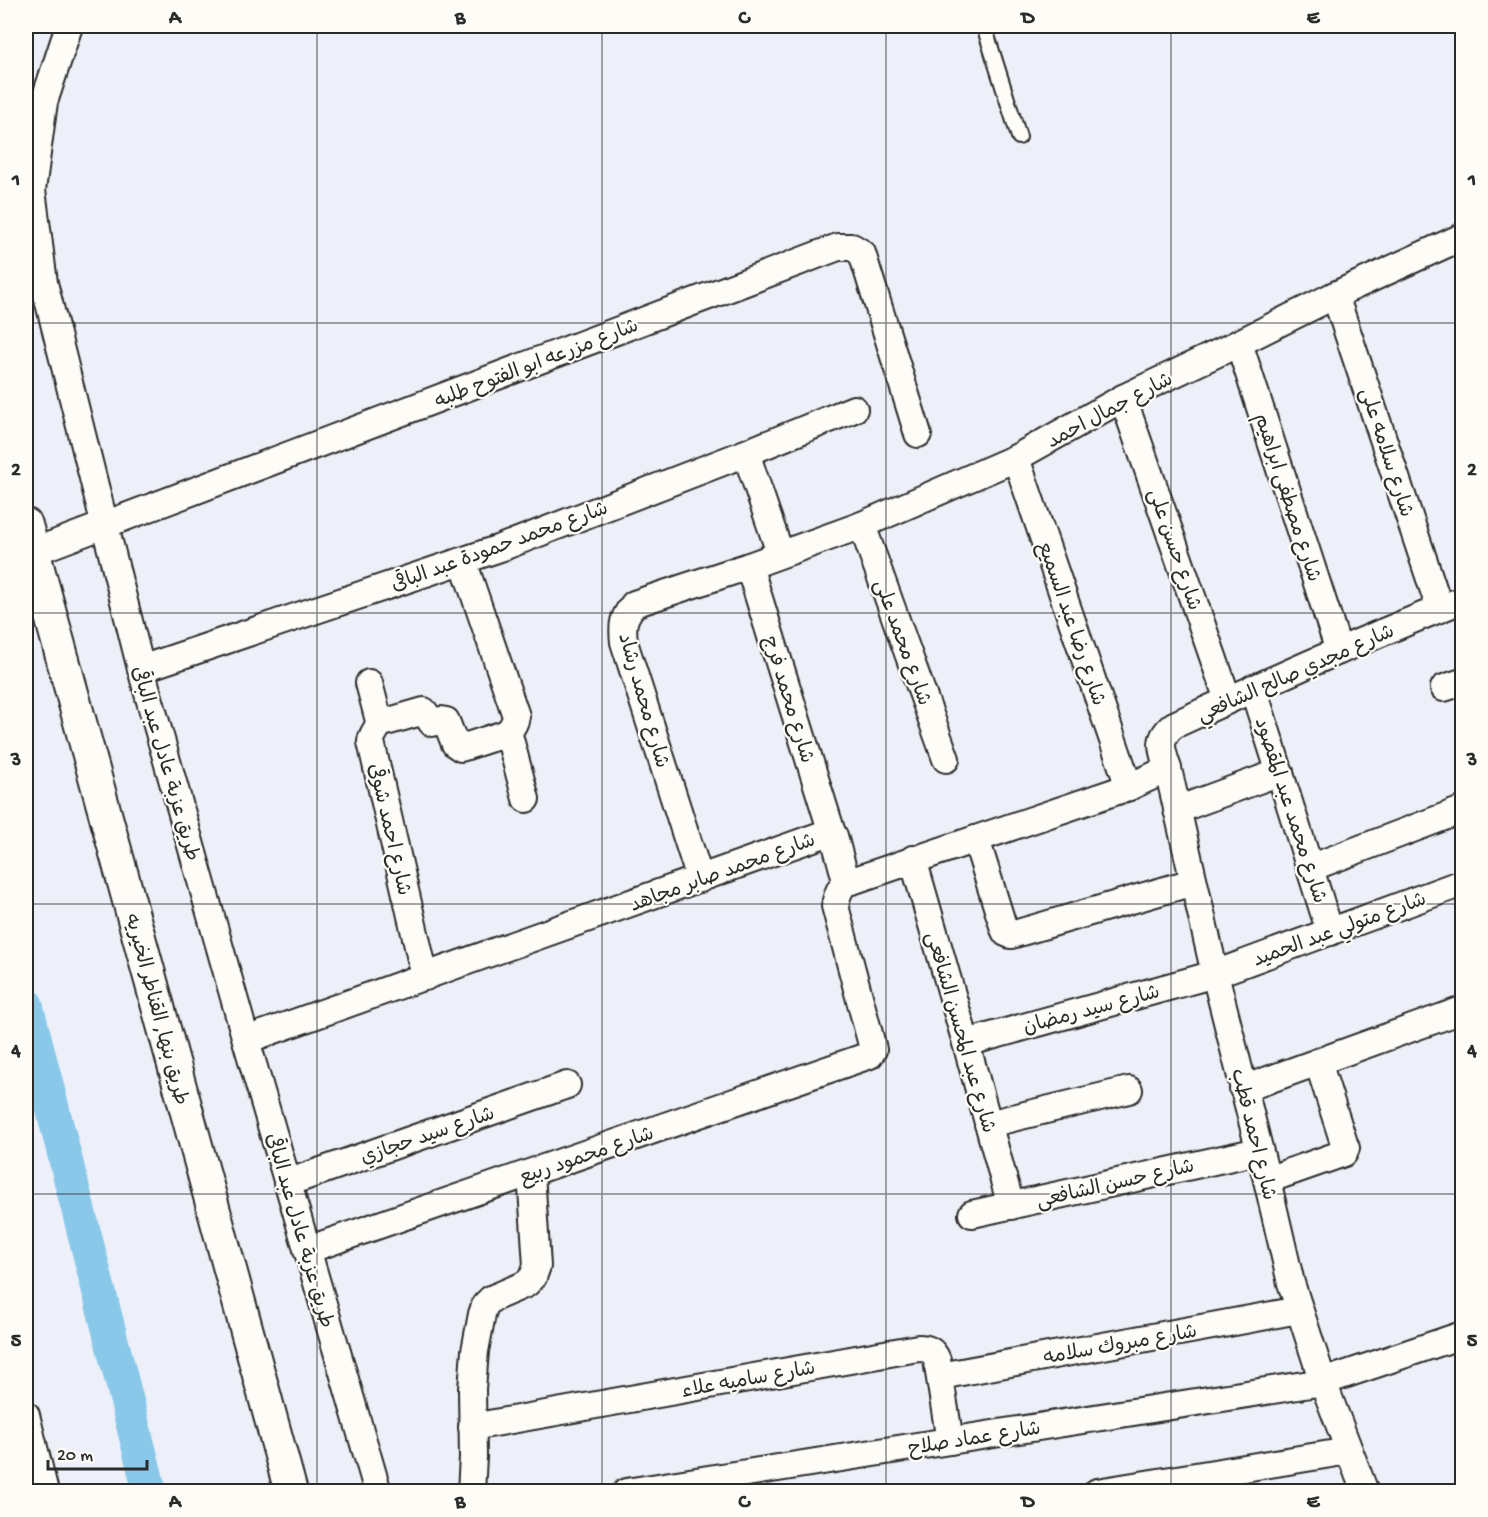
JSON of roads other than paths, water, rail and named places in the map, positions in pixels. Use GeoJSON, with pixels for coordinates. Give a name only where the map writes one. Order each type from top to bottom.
{"type":"FeatureCollection","features":[{"type":"Feature","properties":{"kind":"street","name":"طريق عزبة عادل عبد الباقى"},"geometry":{"type":"LineString","coordinates":[[69,26],[44,102],[32,190],[44,283],[141,669],[287,1183],[378,1491]]}},
{"type":"Feature","properties":{"kind":"street","name":"شارع جمال احمد"},"geometry":{"type":"LineString","coordinates":[[749,566],[862,525],[1016,458],[1123,398],[1335,295],[1462,237]]}},
{"type":"Feature","properties":{"kind":"street","name":"شارع مزرعه ابو الفتوح طلبه"},"geometry":{"type":"LineString","coordinates":[[29,539],[104,525],[838,248],[852,248],[862,253],[918,434]]}},
{"type":"Feature","properties":{"kind":"street","name":"شارع سلامه على"},"geometry":{"type":"LineString","coordinates":[[1335,295],[1451,605]]}},
{"type":"Feature","properties":{"kind":"street","name":"شارع مصطفى ابراهيم"},"geometry":{"type":"LineString","coordinates":[[1239,343],[1339,651]]}},
{"type":"Feature","properties":{"kind":"street","name":"شارع حسن على"},"geometry":{"type":"LineString","coordinates":[[1123,398],[1228,700]]}},
{"type":"Feature","properties":{"kind":"street","name":"شارع محمد حمودة عبد الباقى"},"geometry":{"type":"LineString","coordinates":[[141,669],[500,548],[854,409]]}},
{"type":"Feature","properties":{"kind":"street"},"geometry":{"type":"LineString","coordinates":[[746,453],[780,554]]}},
{"type":"Feature","properties":{"kind":"street","name":"شارع رضا عبد السميع"},"geometry":{"type":"LineString","coordinates":[[1016,458],[1129,787]]}},
{"type":"Feature","properties":{"kind":"street","name":"شارع محمد على"},"geometry":{"type":"LineString","coordinates":[[862,525],[946,759]]}},
{"type":"Feature","properties":{"kind":"street","name":"طريق بنها, القناطر الخيريه"},"geometry":{"type":"LineString","coordinates":[[29,539],[291,1491]]}},
{"type":"Feature","properties":{"kind":"street"},"geometry":{"type":"LineString","coordinates":[[379,724],[424,711],[432,723],[446,721],[455,744],[461,748],[507,733],[512,729],[516,716],[463,561]]}},
{"type":"Feature","properties":{"kind":"street","name":"شارع محمد فرج"},"geometry":{"type":"LineString","coordinates":[[749,566],[832,832]]}},
{"type":"Feature","properties":{"kind":"street","name":"شارع محمد رشاد"},"geometry":{"type":"LineString","coordinates":[[700,879],[624,642],[622,628],[625,615],[634,604],[749,566]]}},
{"type":"Feature","properties":{"kind":"street","name":"شارع مجدي صالح الشافعي"},"geometry":{"type":"LineString","coordinates":[[1168,769],[1162,748],[1162,738],[1174,725],[1253,688],[1451,605]]}},
{"type":"Feature","properties":{"kind":"street","name":"شارع احمد شوقى"},"geometry":{"type":"LineString","coordinates":[[369,683],[379,724],[372,735],[371,742],[425,977]]}},
{"type":"Feature","properties":{"kind":"street","name":"شارع محمد عبد المقصود"},"geometry":{"type":"LineString","coordinates":[[1253,688],[1330,932]]}},
{"type":"Feature","properties":{"kind":"street"},"geometry":{"type":"LineString","coordinates":[[507,733],[526,799]]}},
{"type":"Feature","properties":{"kind":"street"},"geometry":{"type":"LineString","coordinates":[[847,879],[857,880],[1129,787],[1168,769]]}},
{"type":"Feature","properties":{"kind":"street","name":"شارع احمد قطب"},"geometry":{"type":"LineString","coordinates":[[1168,769],[1215,974],[1291,1283],[1323,1382],[1365,1491]]}},
{"type":"Feature","properties":{"kind":"street"},"geometry":{"type":"LineString","coordinates":[[1177,810],[1280,772]]}},
{"type":"Feature","properties":{"kind":"street"},"geometry":{"type":"LineString","coordinates":[[1310,868],[1462,810]]}},
{"type":"Feature","properties":{"kind":"street","name":"شارع محمد صابر مجاهد"},"geometry":{"type":"LineString","coordinates":[[246,1040],[832,832],[847,879]]}},
{"type":"Feature","properties":{"kind":"street"},"geometry":{"type":"LineString","coordinates":[[976,838],[1004,929],[1011,935],[1193,882]]}},
{"type":"Feature","properties":{"kind":"street","name":"شارع عبد المحسن الشافعى"},"geometry":{"type":"LineString","coordinates":[[913,860],[1011,1206]]}},
{"type":"Feature","properties":{"kind":"street","name":"شارع محمود ربيع"},"geometry":{"type":"LineString","coordinates":[[307,1250],[866,1058],[873,1050],[835,906],[840,887],[847,879]]}},
{"type":"Feature","properties":{"kind":"street","name":"شارع متولي عبد الحميد"},"geometry":{"type":"LineString","coordinates":[[1215,974],[1462,883]]}},
{"type":"Feature","properties":{"kind":"street","name":"شارع سيد رمضان"},"geometry":{"type":"LineString","coordinates":[[966,1043],[1215,974]]}},
{"type":"Feature","properties":{"kind":"street"},"geometry":{"type":"LineString","coordinates":[[1244,1089],[1462,1010]]}},
{"type":"Feature","properties":{"kind":"street"},"geometry":{"type":"LineString","coordinates":[[1267,1180],[1344,1153],[1346,1148],[1318,1062]]}},
{"type":"Feature","properties":{"kind":"street","name":"شارع سيد حجازي"},"geometry":{"type":"LineString","coordinates":[[287,1183],[567,1085]]}},
{"type":"Feature","properties":{"kind":"street"},"geometry":{"type":"LineString","coordinates":[[988,1124],[1129,1090]]}},
{"type":"Feature","properties":{"kind":"street","name":"شارع حسن الشافعى"},"geometry":{"type":"LineString","coordinates":[[972,1214],[1259,1151]]}},
{"type":"Feature","properties":{"kind":"street"},"geometry":{"type":"LineString","coordinates":[[471,1491],[472,1389],[475,1351],[485,1305],[491,1299],[526,1284],[533,1277],[537,1266],[531,1173]]}},
{"type":"Feature","properties":{"kind":"street","name":"شارع مبروك سلامه"},"geometry":{"type":"LineString","coordinates":[[940,1376],[1299,1310]]}},
{"type":"Feature","properties":{"kind":"street","name":"شارع عماد صلاح"},"geometry":{"type":"LineString","coordinates":[[626,1491],[1323,1382],[1462,1335]]}},
{"type":"Feature","properties":{"kind":"street","name":"شارع ساميه علاء"},"geometry":{"type":"LineString","coordinates":[[472,1428],[927,1348],[933,1352],[937,1360],[950,1441]]}},
{"type":"Feature","properties":{"kind":"street"},"geometry":{"type":"LineString","coordinates":[[26,1415],[45,1491]]}},
{"type":"Feature","properties":{"kind":"street"},"geometry":{"type":"LineString","coordinates":[[1097,1491],[1349,1451]]}},
{"type":"Feature","properties":{"kind":"lane"},"geometry":{"type":"LineString","coordinates":[[984,26],[1019,137]]}},
{"type":"Feature","properties":{"kind":"waterway"},"geometry":{"type":"LineString","coordinates":[[26,1004],[150,1492]]}}]}
